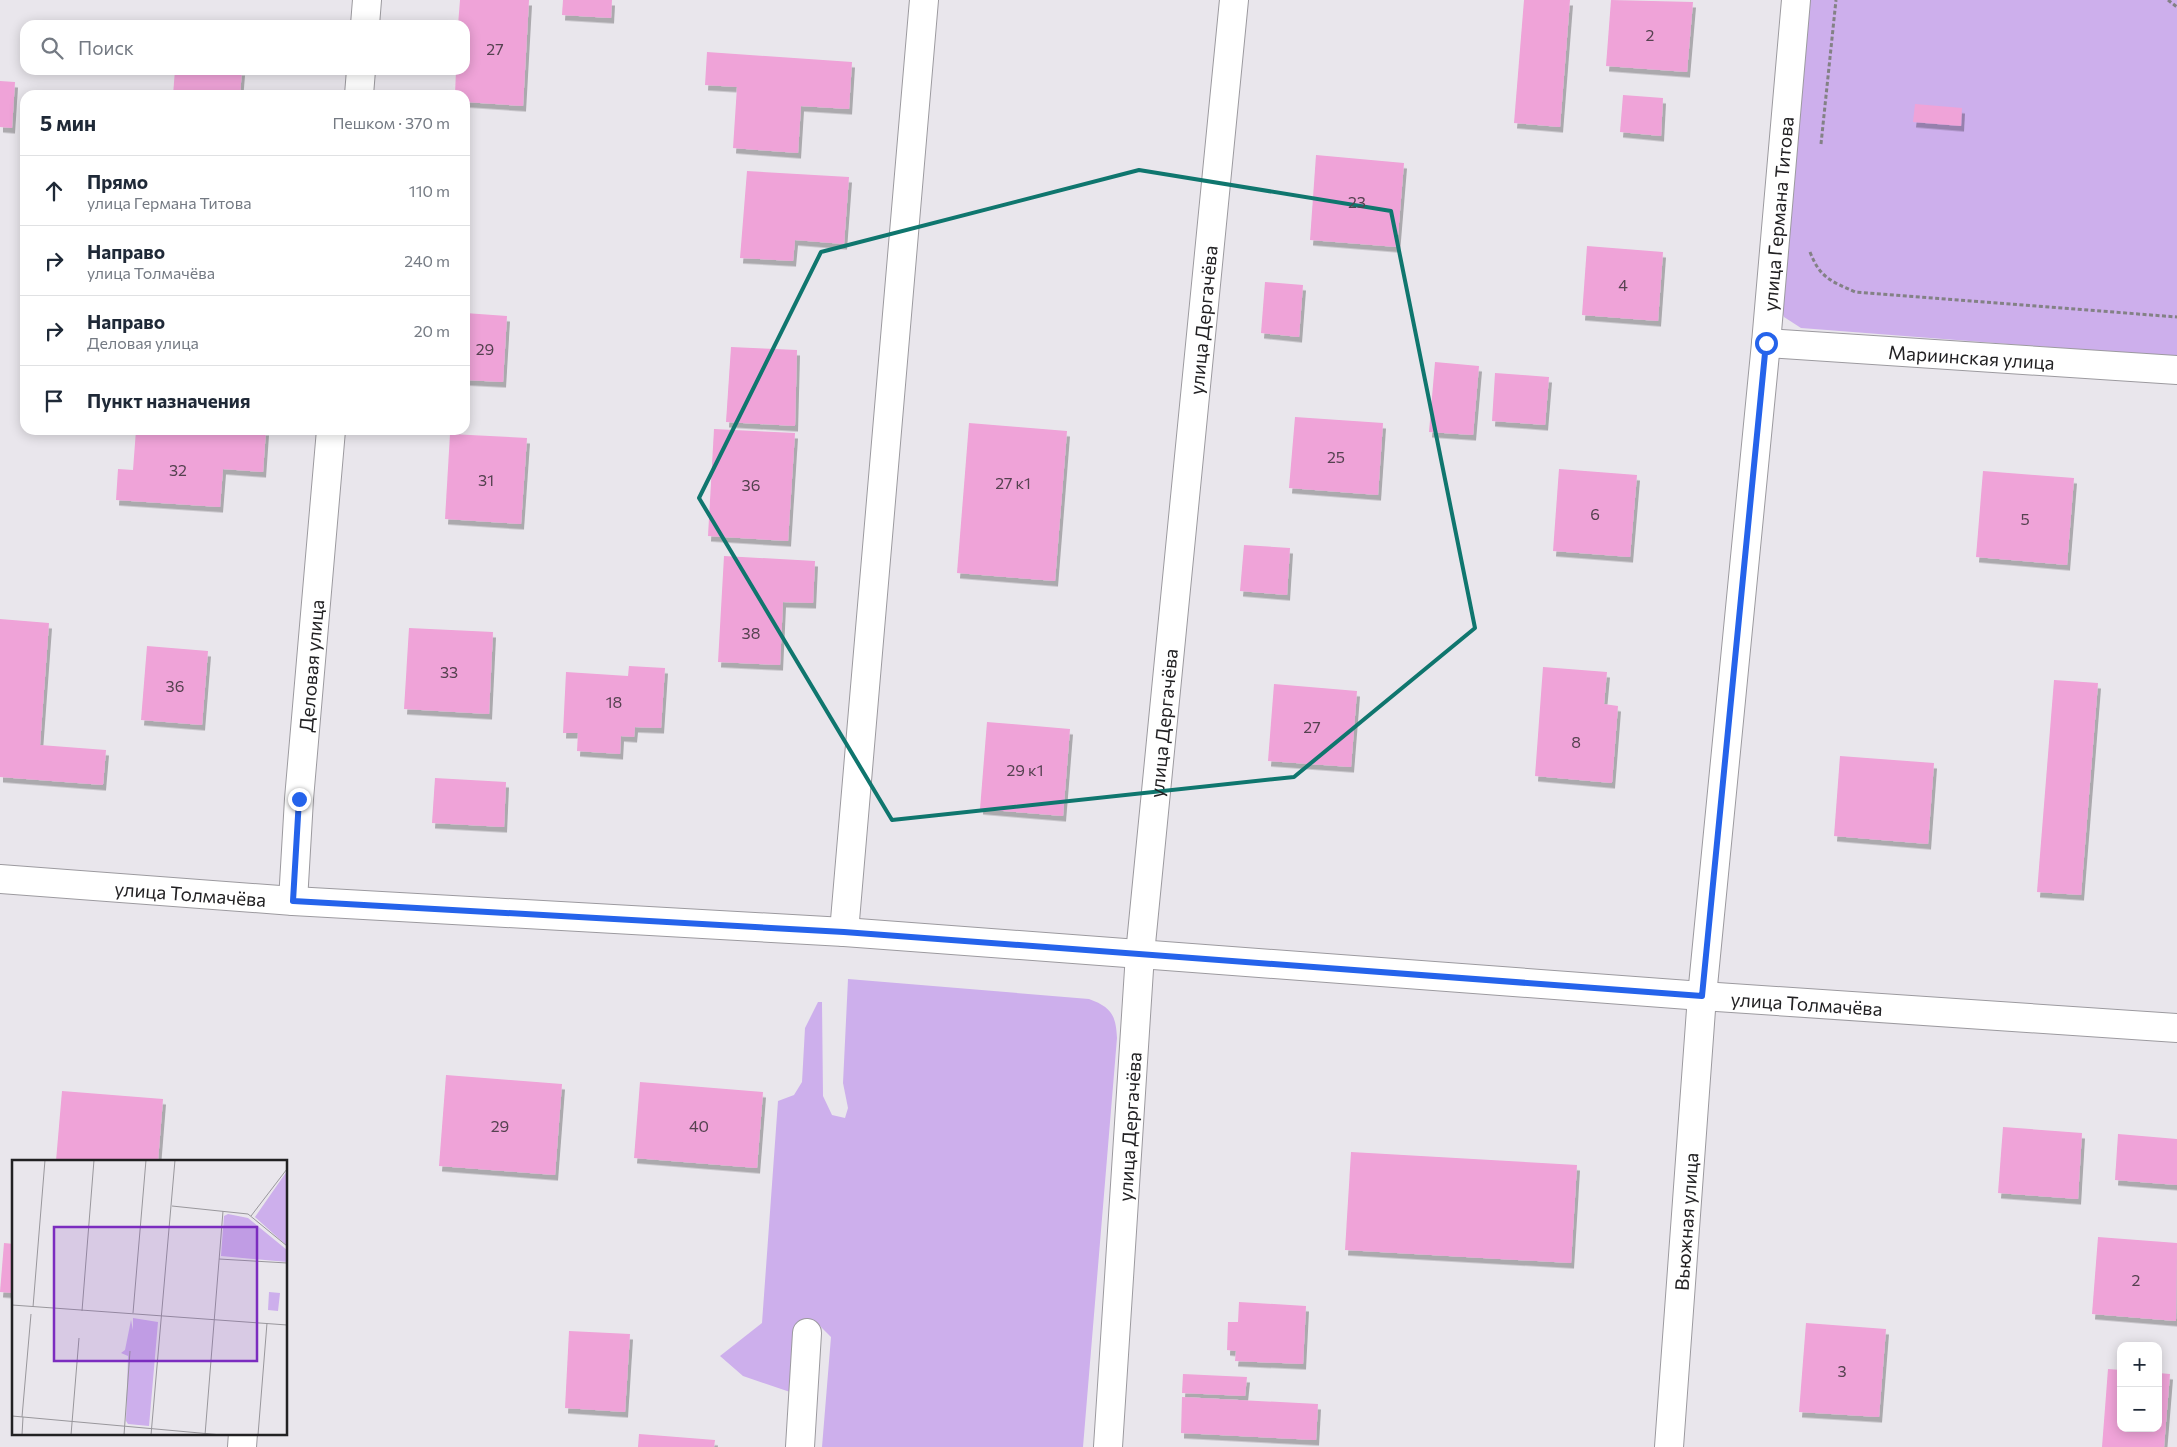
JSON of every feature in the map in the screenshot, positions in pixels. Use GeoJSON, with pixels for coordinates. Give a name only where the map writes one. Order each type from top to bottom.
{"type":"FeatureCollection","features":[{"type":"Feature","properties":{"kind":"street"},"geometry":{"type":"LineString","coordinates":[[365,20],[367,0]]}},
{"type":"Feature","properties":{"kind":"street"},"geometry":{"type":"LineString","coordinates":[[844,932],[924,0]]}},
{"type":"Feature","properties":{"kind":"street","name":"улица Дергачёва"},"geometry":{"type":"LineString","coordinates":[[1108,1447],[1140,954],[1234,0]]}},
{"type":"Feature","properties":{"kind":"street","name":"улица Германа Титова"},"geometry":{"type":"LineString","coordinates":[[1702,996],[1766,343],[1796,0]]}},
{"type":"Feature","properties":{"kind":"street"},"geometry":{"type":"LineString","coordinates":[[359,90],[361,75]]}},
{"type":"Feature","properties":{"kind":"street","name":"Мариинская улица"},"geometry":{"type":"LineString","coordinates":[[1766,343],[2177,370]]}},
{"type":"Feature","properties":{"kind":"street","name":"Деловая улица"},"geometry":{"type":"LineString","coordinates":[[293,901],[300,789],[331,435]]}},
{"type":"Feature","properties":{"kind":"street","name":"улица Толмачёва"},"geometry":{"type":"LineString","coordinates":[[0,878],[293,901],[844,932],[1702,996],[2177,1028]]}},
{"type":"Feature","properties":{"kind":"street","name":"Вьюжная улица"},"geometry":{"type":"LineString","coordinates":[[1669,1447],[1702,996]]}},
{"type":"Feature","properties":{"kind":"street"},"geometry":{"type":"LineString","coordinates":[[800,1447],[807,1333]]}},
{"type":"Feature","properties":{"kind":"street"},"geometry":{"type":"LineString","coordinates":[[242,1447],[243,1434]]}},
{"type":"Feature","properties":{"kind":"path"},"geometry":{"type":"LineString","coordinates":[[1821,145],[1836,0]]}},
{"type":"Feature","properties":{"kind":"path"},"geometry":{"type":"LineString","coordinates":[[2168,0],[2177,7]]}},
{"type":"Feature","properties":{"kind":"path"},"geometry":{"type":"LineString","coordinates":[[1809,251],[1816,268],[1833,282],[1855,292],[2177,317]]}},
{"type":"Feature","properties":{"kind":"highlighted area"},"geometry":{"type":"Polygon","coordinates":[[[1139,170],[1391,211],[1475,628],[1294,777],[892,820],[699,498],[821,252],[1139,170]]]}},
{"type":"Feature","properties":{"kind":"shaded area"},"geometry":{"type":"Polygon","coordinates":[[[1810,0],[2177,0],[2177,357],[1801,328],[1784,317],[1777,301],[1810,0]]]}},
{"type":"Feature","properties":{"kind":"shaded area"},"geometry":{"type":"Polygon","coordinates":[[[848,979],[1089,999],[1103,1005],[1114,1018],[1117,1038],[1083,1447],[822,1447],[831,1337],[820,1326],[805,1328],[793,1393],[743,1376],[720,1356],[762,1323],[778,1101],[794,1095],[802,1082],[805,1028],[818,1002],[822,1002],[823,1096],[832,1115],[845,1118],[848,1108],[843,1083],[848,979]]]}},
{"type":"Feature","properties":{"kind":"building"},"geometry":{"type":"Polygon","coordinates":[[[460,0],[529,0],[523,106],[470,102],[470,90],[455,90],[456,75],[470,75],[470,20],[458,20],[460,0]]]}},
{"type":"Feature","properties":{"kind":"building"},"geometry":{"type":"Polygon","coordinates":[[[563,0],[612,0],[611,18],[562,15],[563,0]]]}},
{"type":"Feature","properties":{"kind":"building"},"geometry":{"type":"Polygon","coordinates":[[[1524,0],[1570,0],[1560,127],[1514,123],[1524,0]]]}},
{"type":"Feature","properties":{"kind":"building"},"geometry":{"type":"Polygon","coordinates":[[[1611,0],[1693,2],[1687,72],[1606,66],[1611,0]]]}},
{"type":"Feature","properties":{"kind":"building"},"geometry":{"type":"Polygon","coordinates":[[[707,52],[852,62],[849,109],[801,106],[798,153],[733,148],[737,87],[705,85],[707,52]]]}},
{"type":"Feature","properties":{"kind":"building"},"geometry":{"type":"Polygon","coordinates":[[[175,75],[242,75],[240,90],[173,90],[175,75]]]}},
{"type":"Feature","properties":{"kind":"building"},"geometry":{"type":"Polygon","coordinates":[[[0,81],[15,82],[12,128],[0,127],[0,81]]]}},
{"type":"Feature","properties":{"kind":"building"},"geometry":{"type":"Polygon","coordinates":[[[1623,95],[1663,98],[1661,136],[1620,132],[1623,95]]]}},
{"type":"Feature","properties":{"kind":"building"},"geometry":{"type":"Polygon","coordinates":[[[1915,104],[1962,108],[1961,126],[1913,122],[1915,104]]]}},
{"type":"Feature","properties":{"kind":"building"},"geometry":{"type":"Polygon","coordinates":[[[1316,155],[1404,163],[1397,247],[1310,240],[1316,155]]]}},
{"type":"Feature","properties":{"kind":"building"},"geometry":{"type":"Polygon","coordinates":[[[747,171],[849,177],[844,244],[795,240],[793,261],[740,258],[747,171]]]}},
{"type":"Feature","properties":{"kind":"building"},"geometry":{"type":"Polygon","coordinates":[[[1587,246],[1663,252],[1658,321],[1582,315],[1587,246]]]}},
{"type":"Feature","properties":{"kind":"building"},"geometry":{"type":"Polygon","coordinates":[[[1265,282],[1303,285],[1299,337],[1261,333],[1265,282]]]}},
{"type":"Feature","properties":{"kind":"building"},"geometry":{"type":"Polygon","coordinates":[[[470,313],[507,316],[503,382],[470,380],[470,313]]]}},
{"type":"Feature","properties":{"kind":"building"},"geometry":{"type":"Polygon","coordinates":[[[731,347],[797,350],[795,426],[726,422],[731,347]]]}},
{"type":"Feature","properties":{"kind":"building"},"geometry":{"type":"Polygon","coordinates":[[[1435,362],[1479,366],[1473,435],[1429,432],[1435,362]]]}},
{"type":"Feature","properties":{"kind":"building"},"geometry":{"type":"Polygon","coordinates":[[[1495,373],[1549,377],[1545,425],[1492,421],[1495,373]]]}},
{"type":"Feature","properties":{"kind":"building"},"geometry":{"type":"Polygon","coordinates":[[[1295,417],[1383,423],[1378,495],[1289,488],[1295,417]]]}},
{"type":"Feature","properties":{"kind":"building"},"geometry":{"type":"Polygon","coordinates":[[[969,423],[1067,431],[1055,581],[957,573],[969,423]]]}},
{"type":"Feature","properties":{"kind":"building"},"geometry":{"type":"Polygon","coordinates":[[[714,429],[795,433],[788,541],[708,536],[714,429]]]}},
{"type":"Feature","properties":{"kind":"building"},"geometry":{"type":"Polygon","coordinates":[[[136,435],[266,435],[263,472],[223,469],[220,507],[116,500],[118,469],[133,470],[136,435]]]}},
{"type":"Feature","properties":{"kind":"building"},"geometry":{"type":"Polygon","coordinates":[[[450,435],[527,438],[521,524],[445,519],[450,435]]]}},
{"type":"Feature","properties":{"kind":"building"},"geometry":{"type":"Polygon","coordinates":[[[1559,469],[1637,475],[1630,557],[1553,551],[1559,469]]]}},
{"type":"Feature","properties":{"kind":"building"},"geometry":{"type":"Polygon","coordinates":[[[1983,471],[2074,478],[2067,565],[1976,557],[1983,471]]]}},
{"type":"Feature","properties":{"kind":"building"},"geometry":{"type":"Polygon","coordinates":[[[1244,545],[1290,548],[1287,595],[1240,591],[1244,545]]]}},
{"type":"Feature","properties":{"kind":"building"},"geometry":{"type":"Polygon","coordinates":[[[724,556],[815,561],[813,603],[783,602],[780,665],[718,662],[724,556]]]}},
{"type":"Feature","properties":{"kind":"building"},"geometry":{"type":"Polygon","coordinates":[[[0,619],[49,623],[40,745],[106,750],[103,785],[0,777],[0,619]]]}},
{"type":"Feature","properties":{"kind":"building"},"geometry":{"type":"Polygon","coordinates":[[[409,628],[493,632],[489,714],[404,709],[409,628]]]}},
{"type":"Feature","properties":{"kind":"building"},"geometry":{"type":"Polygon","coordinates":[[[147,646],[208,651],[202,725],[141,720],[147,646]]]}},
{"type":"Feature","properties":{"kind":"building"},"geometry":{"type":"Polygon","coordinates":[[[629,666],[665,668],[661,728],[635,727],[634,737],[621,736],[620,754],[577,751],[578,733],[563,733],[566,672],[628,676],[629,666]]]}},
{"type":"Feature","properties":{"kind":"building"},"geometry":{"type":"Polygon","coordinates":[[[1543,667],[1607,672],[1604,704],[1618,706],[1612,783],[1535,776],[1543,667]]]}},
{"type":"Feature","properties":{"kind":"building"},"geometry":{"type":"Polygon","coordinates":[[[2054,680],[2098,683],[2081,895],[2037,892],[2054,680]]]}},
{"type":"Feature","properties":{"kind":"building"},"geometry":{"type":"Polygon","coordinates":[[[1274,684],[1357,691],[1351,767],[1268,761],[1274,684]]]}},
{"type":"Feature","properties":{"kind":"building"},"geometry":{"type":"Polygon","coordinates":[[[987,722],[1070,729],[1063,816],[980,809],[987,722]]]}},
{"type":"Feature","properties":{"kind":"building"},"geometry":{"type":"Polygon","coordinates":[[[1840,756],[1934,763],[1928,844],[1834,836],[1840,756]]]}},
{"type":"Feature","properties":{"kind":"building"},"geometry":{"type":"Polygon","coordinates":[[[435,778],[506,782],[504,827],[432,823],[435,778]]]}},
{"type":"Feature","properties":{"kind":"building"},"geometry":{"type":"Polygon","coordinates":[[[446,1075],[562,1084],[555,1175],[439,1166],[446,1075]]]}},
{"type":"Feature","properties":{"kind":"building"},"geometry":{"type":"Polygon","coordinates":[[[640,1082],[763,1092],[757,1168],[634,1158],[640,1082]]]}},
{"type":"Feature","properties":{"kind":"building"},"geometry":{"type":"Polygon","coordinates":[[[62,1091],[163,1099],[158,1160],[56,1160],[62,1091]]]}},
{"type":"Feature","properties":{"kind":"building"},"geometry":{"type":"Polygon","coordinates":[[[2003,1127],[2082,1133],[2078,1199],[1998,1193],[2003,1127]]]}},
{"type":"Feature","properties":{"kind":"building"},"geometry":{"type":"Polygon","coordinates":[[[2118,1134],[2177,1139],[2177,1185],[2115,1180],[2118,1134]]]}},
{"type":"Feature","properties":{"kind":"building"},"geometry":{"type":"Polygon","coordinates":[[[1351,1152],[1577,1165],[1571,1263],[1345,1250],[1351,1152]]]}},
{"type":"Feature","properties":{"kind":"building"},"geometry":{"type":"Polygon","coordinates":[[[2098,1237],[2177,1243],[2176,1321],[2092,1314],[2098,1237]]]}},
{"type":"Feature","properties":{"kind":"building"},"geometry":{"type":"Polygon","coordinates":[[[4,1243],[12,1244],[12,1293],[0,1292],[4,1243]]]}},
{"type":"Feature","properties":{"kind":"building"},"geometry":{"type":"Polygon","coordinates":[[[1239,1302],[1306,1306],[1303,1364],[1235,1361],[1236,1351],[1227,1350],[1228,1322],[1238,1322],[1239,1302]]]}},
{"type":"Feature","properties":{"kind":"building"},"geometry":{"type":"Polygon","coordinates":[[[1806,1323],[1886,1329],[1879,1417],[1799,1412],[1806,1323]]]}},
{"type":"Feature","properties":{"kind":"building"},"geometry":{"type":"Polygon","coordinates":[[[569,1331],[630,1334],[625,1412],[565,1408],[569,1331]]]}},
{"type":"Feature","properties":{"kind":"building"},"geometry":{"type":"Polygon","coordinates":[[[2108,1369],[2117,1370],[2117,1432],[2162,1432],[2162,1373],[2170,1374],[2164,1447],[2102,1447],[2108,1369]]]}},
{"type":"Feature","properties":{"kind":"building"},"geometry":{"type":"Polygon","coordinates":[[[1183,1374],[1247,1377],[1245,1396],[1182,1393],[1183,1374]]]}},
{"type":"Feature","properties":{"kind":"building"},"geometry":{"type":"Polygon","coordinates":[[[1182,1397],[1318,1404],[1316,1440],[1181,1433],[1182,1397]]]}},
{"type":"Feature","properties":{"kind":"building"},"geometry":{"type":"Polygon","coordinates":[[[639,1434],[715,1440],[714,1447],[638,1447],[639,1434]]]}},
{"type":"Feature","properties":{"kind":"route"},"geometry":{"type":"LineString","coordinates":[[299,799],[293,901],[844,932],[1702,996],[1766,343]]}}]}
